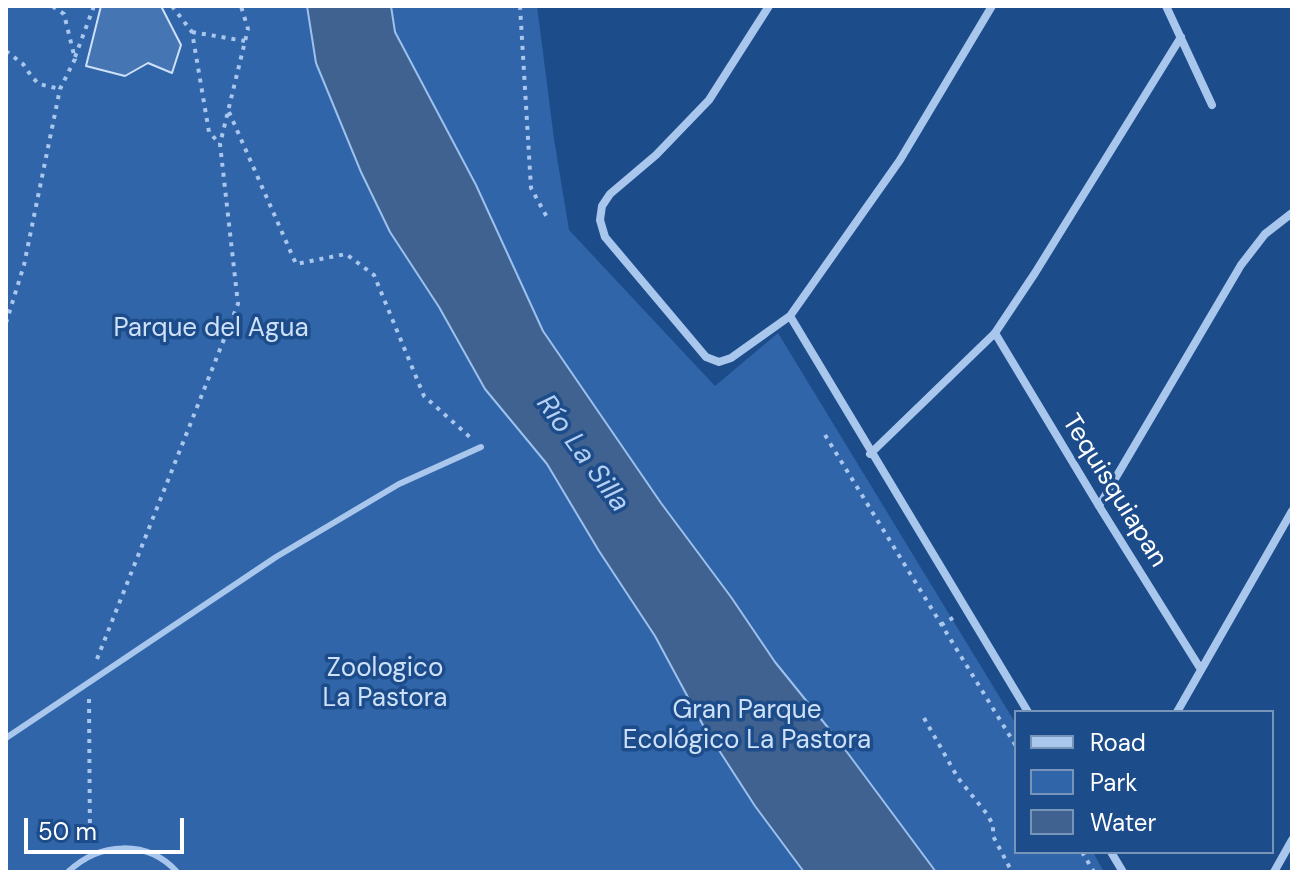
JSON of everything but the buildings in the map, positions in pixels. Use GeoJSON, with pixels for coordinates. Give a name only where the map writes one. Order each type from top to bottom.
{"type":"FeatureCollection","features":[{"type":"Feature","properties":{"kind":"street"},"geometry":{"type":"LineString","coordinates":[[769,6],[709,100],[656,155],[610,194],[602,206],[600,220],[605,237],[615,249],[706,357],[719,362],[731,358],[790,316],[900,160],[992,6]]}},
{"type":"Feature","properties":{"kind":"street"},"geometry":{"type":"LineString","coordinates":[[1166,6],[1212,105]]}},
{"type":"Feature","properties":{"kind":"street"},"geometry":{"type":"LineString","coordinates":[[870,454],[995,333],[1181,37]]}},
{"type":"Feature","properties":{"kind":"street"},"geometry":{"type":"LineString","coordinates":[[1099,506],[1241,265],[1265,234],[1292,213]]}},
{"type":"Feature","properties":{"kind":"street"},"geometry":{"type":"LineString","coordinates":[[790,316],[870,454],[1027,710]]}},
{"type":"Feature","properties":{"kind":"street","name":"Tequisquiapan"},"geometry":{"type":"LineString","coordinates":[[995,333],[1200,668]]}},
{"type":"Feature","properties":{"kind":"street"},"geometry":{"type":"LineString","coordinates":[[1178,710],[1292,511]]}},
{"type":"Feature","properties":{"kind":"street"},"geometry":{"type":"LineString","coordinates":[[1274,872],[1292,840]]}},
{"type":"Feature","properties":{"kind":"street"},"geometry":{"type":"LineString","coordinates":[[1112,854],[1123,872]]}},
{"type":"Feature","properties":{"kind":"lane"},"geometry":{"type":"LineString","coordinates":[[6,738],[276,557],[399,484],[481,447]]}},
{"type":"Feature","properties":{"kind":"lane"},"geometry":{"type":"LineString","coordinates":[[68,872],[90,855],[117,847],[143,850],[168,862],[177,872]]}},
{"type":"Feature","properties":{"kind":"path"},"geometry":{"type":"LineString","coordinates":[[52,6],[64,14],[75,59]]}},
{"type":"Feature","properties":{"kind":"path"},"geometry":{"type":"LineString","coordinates":[[6,323],[24,265],[60,89],[75,59],[94,6]]}},
{"type":"Feature","properties":{"kind":"path"},"geometry":{"type":"LineString","coordinates":[[172,6],[192,32],[209,132],[220,144]]}},
{"type":"Feature","properties":{"kind":"path"},"geometry":{"type":"LineString","coordinates":[[90,855],[89,680],[238,304],[220,144],[248,29],[241,6]]}},
{"type":"Feature","properties":{"kind":"path"},"geometry":{"type":"LineString","coordinates":[[520,6],[531,188],[549,221]]}},
{"type":"Feature","properties":{"kind":"path"},"geometry":{"type":"LineString","coordinates":[[192,32],[245,41]]}},
{"type":"Feature","properties":{"kind":"path"},"geometry":{"type":"LineString","coordinates":[[6,51],[23,64],[39,84],[60,89]]}},
{"type":"Feature","properties":{"kind":"path"},"geometry":{"type":"LineString","coordinates":[[228,110],[296,264],[346,254],[374,275],[424,396],[481,447]]}},
{"type":"Feature","properties":{"kind":"path"},"geometry":{"type":"LineString","coordinates":[[825,435],[1014,743]]}},
{"type":"Feature","properties":{"kind":"path"},"geometry":{"type":"LineString","coordinates":[[924,718],[958,778],[987,814],[993,825],[993,836],[1012,872]]}},
{"type":"Feature","properties":{"kind":"path"},"geometry":{"type":"LineString","coordinates":[[1083,854],[1094,872]]}},
{"type":"Feature","properties":{"kind":"green space"},"geometry":{"type":"Polygon","coordinates":[[[6,6],[537,6],[569,230],[715,386],[778,333],[1014,721],[1014,854],[1094,854],[1104,872],[6,872],[6,6]]]}},
{"type":"Feature","properties":{"kind":"water","name":"Río La Silla"},"geometry":{"type":"Polygon","coordinates":[[[307,6],[391,6],[395,32],[476,185],[543,331],[775,662],[838,740],[936,872],[804,872],[755,806],[704,727],[655,636],[547,464],[485,389],[439,307],[390,232],[361,172],[316,63],[307,6]]]}},
{"type":"Feature","properties":{"kind":"park label","name":"Parque del Agua"},"geometry":{"type":"Point","coordinates":[211,329]}},
{"type":"Feature","properties":{"kind":"park label","name":"Zoologico La Pastora"},"geometry":{"type":"Point","coordinates":[385,684]}},
{"type":"Feature","properties":{"kind":"park label","name":"Gran Parque Ecológico La Pastora"},"geometry":{"type":"Point","coordinates":[747,726]}}]}
